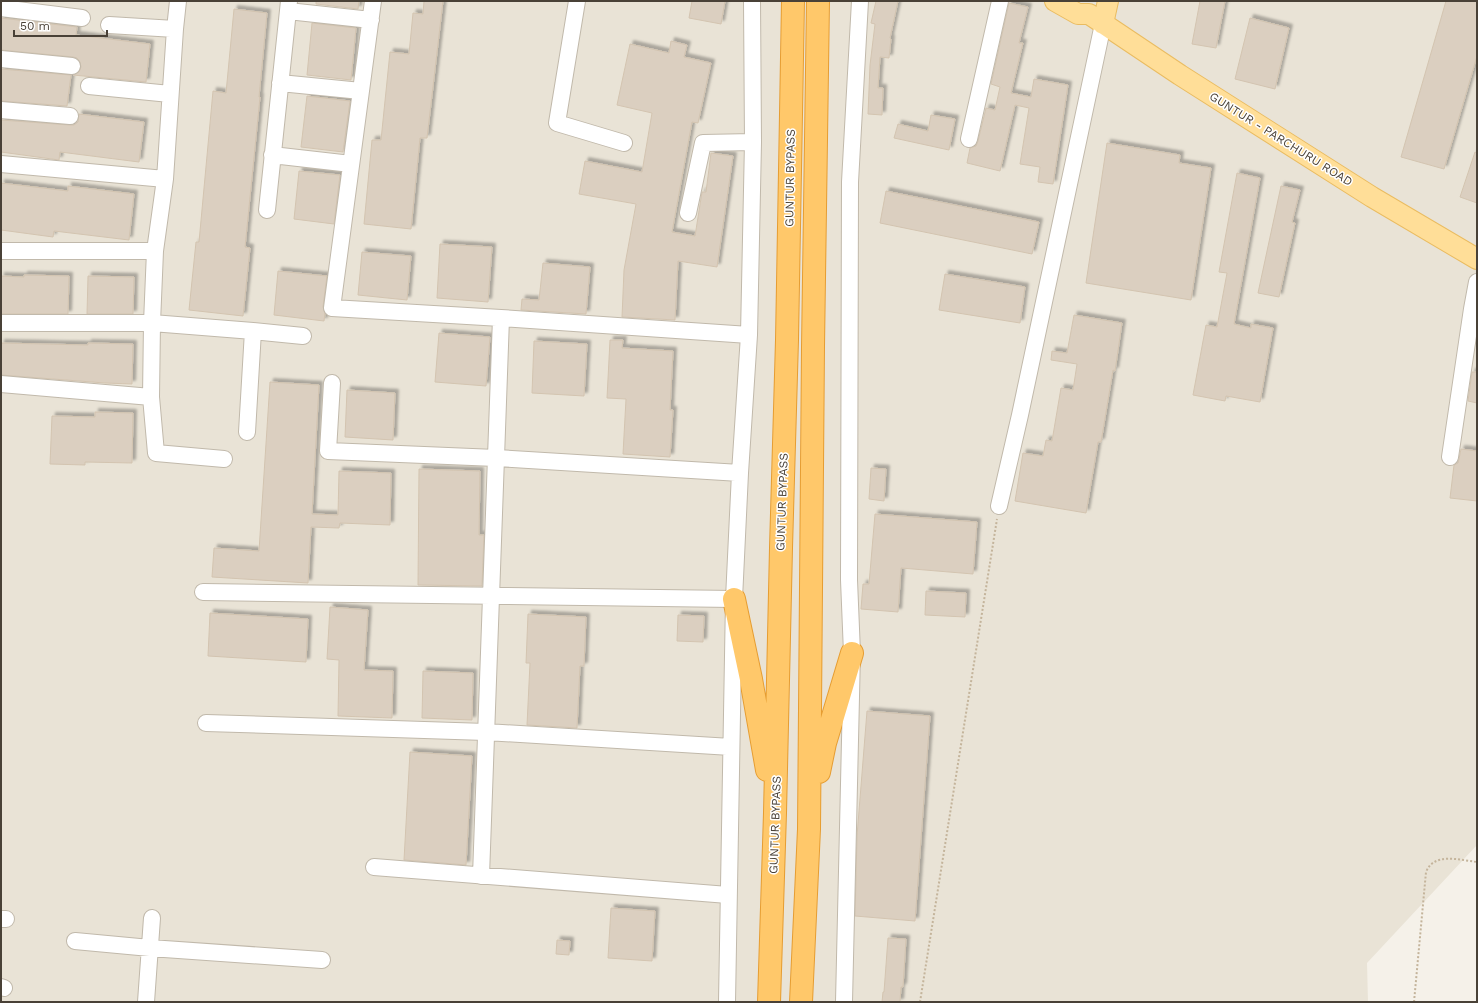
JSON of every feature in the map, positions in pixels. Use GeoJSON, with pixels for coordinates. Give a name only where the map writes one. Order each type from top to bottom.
{"type":"FeatureCollection","features":[{"type":"Feature","properties":{"kind":"highway","name":"GUNTUR BYPASS"},"geometry":{"type":"LineString","coordinates":[[769,1002],[788,340],[793,1]]}},
{"type":"Feature","properties":{"kind":"highway","name":"GUNTUR BYPASS"},"geometry":{"type":"LineString","coordinates":[[801,1002],[809,829],[812,347],[818,1]]}},
{"type":"Feature","properties":{"kind":"highway"},"geometry":{"type":"LineString","coordinates":[[734,599],[751,679],[775,813]]}},
{"type":"Feature","properties":{"kind":"highway"},"geometry":{"type":"LineString","coordinates":[[809,829],[824,744],[852,653]]}},
{"type":"Feature","properties":{"kind":"main road","name":"GUNTUR - PARCHURU ROAD"},"geometry":{"type":"LineString","coordinates":[[1055,1],[1078,14],[1092,13],[1180,75],[1372,197],[1477,259]]}},
{"type":"Feature","properties":{"kind":"main road"},"geometry":{"type":"LineString","coordinates":[[1092,13],[1108,1]]}},
{"type":"Feature","properties":{"kind":"street"},"geometry":{"type":"LineString","coordinates":[[178,1],[170,94],[165,179],[156,251],[152,323],[151,396],[156,453],[224,459]]}},
{"type":"Feature","properties":{"kind":"street"},"geometry":{"type":"LineString","coordinates":[[373,1],[332,308],[750,335]]}},
{"type":"Feature","properties":{"kind":"street"},"geometry":{"type":"LineString","coordinates":[[577,1],[557,123],[624,143]]}},
{"type":"Feature","properties":{"kind":"street"},"geometry":{"type":"LineString","coordinates":[[727,1002],[734,599],[740,473],[750,335],[753,142],[752,1]]}},
{"type":"Feature","properties":{"kind":"street"},"geometry":{"type":"LineString","coordinates":[[844,1002],[852,653],[849,580],[850,182],[860,1]]}},
{"type":"Feature","properties":{"kind":"street"},"geometry":{"type":"LineString","coordinates":[[969,139],[1000,1]]}},
{"type":"Feature","properties":{"kind":"street"},"geometry":{"type":"LineString","coordinates":[[266,210],[289,6],[371,20]]}},
{"type":"Feature","properties":{"kind":"street"},"geometry":{"type":"LineString","coordinates":[[1,8],[82,18]]}},
{"type":"Feature","properties":{"kind":"street"},"geometry":{"type":"LineString","coordinates":[[999,506],[1022,408],[1092,13]]}},
{"type":"Feature","properties":{"kind":"street"},"geometry":{"type":"LineString","coordinates":[[109,25],[175,29]]}},
{"type":"Feature","properties":{"kind":"street"},"geometry":{"type":"LineString","coordinates":[[1,59],[72,66]]}},
{"type":"Feature","properties":{"kind":"street"},"geometry":{"type":"LineString","coordinates":[[280,82],[361,91]]}},
{"type":"Feature","properties":{"kind":"street"},"geometry":{"type":"LineString","coordinates":[[89,86],[170,94]]}},
{"type":"Feature","properties":{"kind":"street"},"geometry":{"type":"LineString","coordinates":[[1,110],[70,116]]}},
{"type":"Feature","properties":{"kind":"street"},"geometry":{"type":"LineString","coordinates":[[688,213],[703,143],[753,142]]}},
{"type":"Feature","properties":{"kind":"street"},"geometry":{"type":"LineString","coordinates":[[272,155],[351,164]]}},
{"type":"Feature","properties":{"kind":"street"},"geometry":{"type":"LineString","coordinates":[[1,164],[165,179]]}},
{"type":"Feature","properties":{"kind":"street"},"geometry":{"type":"LineString","coordinates":[[1,251],[156,251]]}},
{"type":"Feature","properties":{"kind":"street"},"geometry":{"type":"LineString","coordinates":[[1450,457],[1477,282]]}},
{"type":"Feature","properties":{"kind":"street"},"geometry":{"type":"LineString","coordinates":[[481,876],[501,318]]}},
{"type":"Feature","properties":{"kind":"street"},"geometry":{"type":"LineString","coordinates":[[1,323],[152,323],[303,336]]}},
{"type":"Feature","properties":{"kind":"street"},"geometry":{"type":"LineString","coordinates":[[247,432],[253,331]]}},
{"type":"Feature","properties":{"kind":"street"},"geometry":{"type":"LineString","coordinates":[[332,383],[328,451],[496,458],[740,473]]}},
{"type":"Feature","properties":{"kind":"street"},"geometry":{"type":"LineString","coordinates":[[1,384],[151,396]]}},
{"type":"Feature","properties":{"kind":"street"},"geometry":{"type":"LineString","coordinates":[[203,592],[734,599]]}},
{"type":"Feature","properties":{"kind":"street"},"geometry":{"type":"LineString","coordinates":[[206,723],[486,732],[731,747]]}},
{"type":"Feature","properties":{"kind":"street"},"geometry":{"type":"LineString","coordinates":[[374,867],[728,895]]}},
{"type":"Feature","properties":{"kind":"street"},"geometry":{"type":"LineString","coordinates":[[146,1002],[152,918]]}},
{"type":"Feature","properties":{"kind":"street"},"geometry":{"type":"LineString","coordinates":[[75,940],[150,948],[322,960]]}},
{"type":"Feature","properties":{"kind":"path"},"geometry":{"type":"LineString","coordinates":[[920,1002],[999,506]]}},
{"type":"Feature","properties":{"kind":"path"},"geometry":{"type":"LineString","coordinates":[[1414,1002],[1426,872],[1429,865],[1435,861],[1444,859],[1477,862]]}},
{"type":"Feature","properties":{"kind":"shaded area"},"geometry":{"type":"Polygon","coordinates":[[[1,1],[1477,1],[1477,845],[1367,963],[1368,1002],[1,1002],[1,1]]]}},
{"type":"Feature","properties":{"kind":"building"},"geometry":{"type":"Polygon","coordinates":[[[316,1],[359,1],[358,9],[316,4],[316,1]]]}},
{"type":"Feature","properties":{"kind":"building"},"geometry":{"type":"Polygon","coordinates":[[[424,1],[443,1],[427,138],[420,138],[411,229],[364,224],[372,140],[381,140],[390,52],[409,54],[413,13],[423,14],[424,1]]]}},
{"type":"Feature","properties":{"kind":"building"},"geometry":{"type":"Polygon","coordinates":[[[692,1],[725,1],[721,24],[689,18],[692,1]]]}},
{"type":"Feature","properties":{"kind":"building"},"geometry":{"type":"Polygon","coordinates":[[[876,1],[898,1],[890,38],[889,58],[880,57],[878,88],[883,88],[882,115],[868,114],[870,65],[875,24],[871,23],[876,1]]]}},
{"type":"Feature","properties":{"kind":"building"},"geometry":{"type":"Polygon","coordinates":[[[1200,1],[1225,1],[1216,48],[1192,44],[1200,1]]]}},
{"type":"Feature","properties":{"kind":"building"},"geometry":{"type":"Polygon","coordinates":[[[1446,1],[1477,1],[1477,56],[1444,169],[1401,157],[1446,1]]]}},
{"type":"Feature","properties":{"kind":"building"},"geometry":{"type":"Polygon","coordinates":[[[1009,3],[1028,7],[1019,43],[1023,43],[1011,93],[1031,97],[1034,79],[1068,85],[1053,184],[1038,182],[1040,167],[1020,164],[1029,108],[1015,105],[1000,171],[967,163],[970,148],[976,146],[978,141],[986,108],[995,110],[1000,87],[991,84],[1009,3]]]}},
{"type":"Feature","properties":{"kind":"building"},"geometry":{"type":"Polygon","coordinates":[[[234,9],[267,13],[245,247],[250,248],[243,316],[189,310],[196,242],[199,242],[213,91],[226,93],[234,9]]]}},
{"type":"Feature","properties":{"kind":"building"},"geometry":{"type":"Polygon","coordinates":[[[1,18],[77,27],[76,35],[150,44],[146,82],[73,75],[79,72],[81,67],[77,58],[1,50],[1,18]]]}},
{"type":"Feature","properties":{"kind":"building"},"geometry":{"type":"Polygon","coordinates":[[[1250,18],[1289,28],[1275,89],[1235,79],[1250,18]]]}},
{"type":"Feature","properties":{"kind":"building"},"geometry":{"type":"Polygon","coordinates":[[[312,23],[356,28],[351,80],[307,75],[312,23]]]}},
{"type":"Feature","properties":{"kind":"building"},"geometry":{"type":"Polygon","coordinates":[[[671,41],[687,45],[684,57],[711,63],[698,123],[692,122],[672,232],[695,236],[702,192],[706,192],[711,153],[733,156],[717,267],[678,261],[675,320],[622,317],[624,270],[636,204],[579,194],[585,161],[642,172],[652,113],[617,105],[630,44],[669,53],[671,41]]]}},
{"type":"Feature","properties":{"kind":"building"},"geometry":{"type":"Polygon","coordinates":[[[1,69],[71,75],[67,106],[1,101],[1,69]]]}},
{"type":"Feature","properties":{"kind":"building"},"geometry":{"type":"Polygon","coordinates":[[[307,96],[350,101],[343,152],[301,147],[307,96]]]}},
{"type":"Feature","properties":{"kind":"building"},"geometry":{"type":"Polygon","coordinates":[[[79,114],[144,122],[139,162],[60,152],[59,160],[1,152],[1,120],[74,125],[78,122],[79,114]]]}},
{"type":"Feature","properties":{"kind":"building"},"geometry":{"type":"Polygon","coordinates":[[[931,115],[955,119],[949,150],[894,138],[898,124],[928,131],[931,115]]]}},
{"type":"Feature","properties":{"kind":"building"},"geometry":{"type":"Polygon","coordinates":[[[1107,143],[1180,155],[1179,163],[1211,168],[1191,300],[1086,283],[1107,143]]]}},
{"type":"Feature","properties":{"kind":"building"},"geometry":{"type":"Polygon","coordinates":[[[1475,152],[1477,153],[1477,203],[1460,197],[1475,152]]]}},
{"type":"Feature","properties":{"kind":"building"},"geometry":{"type":"Polygon","coordinates":[[[299,171],[340,175],[334,224],[294,219],[299,171]]]}},
{"type":"Feature","properties":{"kind":"building"},"geometry":{"type":"Polygon","coordinates":[[[1237,173],[1260,178],[1234,324],[1251,328],[1251,324],[1273,328],[1260,402],[1226,396],[1225,401],[1193,395],[1206,325],[1217,327],[1227,273],[1219,272],[1237,173]]]}},
{"type":"Feature","properties":{"kind":"building"},"geometry":{"type":"Polygon","coordinates":[[[1,183],[68,191],[68,186],[134,194],[129,240],[54,231],[53,237],[1,230],[1,183]]]}},
{"type":"Feature","properties":{"kind":"building"},"geometry":{"type":"Polygon","coordinates":[[[1281,186],[1300,190],[1292,222],[1295,223],[1279,297],[1258,293],[1281,186]]]}},
{"type":"Feature","properties":{"kind":"building"},"geometry":{"type":"Polygon","coordinates":[[[886,191],[1039,222],[1032,254],[880,223],[886,191]]]}},
{"type":"Feature","properties":{"kind":"building"},"geometry":{"type":"Polygon","coordinates":[[[440,244],[492,247],[488,302],[437,298],[440,244]]]}},
{"type":"Feature","properties":{"kind":"building"},"geometry":{"type":"Polygon","coordinates":[[[362,252],[411,256],[407,300],[358,295],[362,252]]]}},
{"type":"Feature","properties":{"kind":"building"},"geometry":{"type":"Polygon","coordinates":[[[543,263],[590,267],[586,314],[521,310],[522,299],[539,300],[543,263]]]}},
{"type":"Feature","properties":{"kind":"building"},"geometry":{"type":"Polygon","coordinates":[[[278,271],[327,276],[323,307],[325,313],[324,321],[274,315],[278,271]]]}},
{"type":"Feature","properties":{"kind":"building"},"geometry":{"type":"Polygon","coordinates":[[[945,274],[1025,287],[1020,323],[939,310],[945,274]]]}},
{"type":"Feature","properties":{"kind":"building"},"geometry":{"type":"Polygon","coordinates":[[[24,275],[69,276],[68,314],[1,314],[1,276],[24,277],[24,275]]]}},
{"type":"Feature","properties":{"kind":"building"},"geometry":{"type":"Polygon","coordinates":[[[88,276],[134,277],[133,314],[87,314],[88,276]]]}},
{"type":"Feature","properties":{"kind":"building"},"geometry":{"type":"Polygon","coordinates":[[[1074,315],[1122,323],[1115,371],[1113,370],[1101,442],[1098,442],[1086,513],[1015,501],[1023,453],[1043,456],[1046,440],[1052,441],[1061,388],[1073,390],[1077,364],[1051,360],[1052,351],[1067,353],[1074,315]]]}},
{"type":"Feature","properties":{"kind":"building"},"geometry":{"type":"Polygon","coordinates":[[[439,333],[490,337],[486,386],[435,382],[439,333]]]}},
{"type":"Feature","properties":{"kind":"building"},"geometry":{"type":"Polygon","coordinates":[[[610,340],[623,340],[622,348],[673,351],[670,410],[673,410],[670,457],[623,454],[626,399],[607,398],[610,340]]]}},
{"type":"Feature","properties":{"kind":"building"},"geometry":{"type":"Polygon","coordinates":[[[534,341],[587,344],[584,396],[532,393],[534,341]]]}},
{"type":"Feature","properties":{"kind":"building"},"geometry":{"type":"Polygon","coordinates":[[[1,343],[88,345],[88,343],[133,344],[132,384],[1,375],[1,343]]]}},
{"type":"Feature","properties":{"kind":"building"},"geometry":{"type":"Polygon","coordinates":[[[1472,372],[1477,372],[1477,403],[1468,401],[1472,372]]]}},
{"type":"Feature","properties":{"kind":"building"},"geometry":{"type":"Polygon","coordinates":[[[270,382],[319,385],[312,514],[338,515],[339,471],[391,473],[390,525],[340,523],[339,528],[311,527],[308,583],[212,577],[214,548],[259,551],[270,382]]]}},
{"type":"Feature","properties":{"kind":"building"},"geometry":{"type":"Polygon","coordinates":[[[347,390],[395,393],[393,440],[345,437],[347,390]]]}},
{"type":"Feature","properties":{"kind":"building"},"geometry":{"type":"Polygon","coordinates":[[[95,412],[133,413],[132,463],[85,462],[85,465],[50,464],[52,416],[95,417],[95,412]]]}},
{"type":"Feature","properties":{"kind":"building"},"geometry":{"type":"Polygon","coordinates":[[[1461,449],[1477,451],[1477,501],[1450,498],[1454,465],[1458,463],[1461,449]]]}},
{"type":"Feature","properties":{"kind":"building"},"geometry":{"type":"Polygon","coordinates":[[[871,468],[886,469],[884,501],[869,499],[871,468]]]}},
{"type":"Feature","properties":{"kind":"building"},"geometry":{"type":"Polygon","coordinates":[[[419,469],[480,471],[479,535],[484,535],[482,586],[418,585],[419,469]]]}},
{"type":"Feature","properties":{"kind":"building"},"geometry":{"type":"Polygon","coordinates":[[[875,514],[977,522],[973,574],[901,568],[898,612],[861,609],[863,584],[869,584],[875,514]]]}},
{"type":"Feature","properties":{"kind":"building"},"geometry":{"type":"Polygon","coordinates":[[[926,591],[966,593],[965,617],[925,615],[926,591]]]}},
{"type":"Feature","properties":{"kind":"building"},"geometry":{"type":"Polygon","coordinates":[[[330,607],[368,610],[364,670],[393,671],[392,718],[338,716],[339,660],[327,659],[330,607]]]}},
{"type":"Feature","properties":{"kind":"building"},"geometry":{"type":"Polygon","coordinates":[[[210,613],[308,619],[306,662],[208,656],[210,613]]]}},
{"type":"Feature","properties":{"kind":"building"},"geometry":{"type":"Polygon","coordinates":[[[528,614],[586,617],[584,666],[580,666],[577,728],[527,725],[530,663],[526,663],[528,614]]]}},
{"type":"Feature","properties":{"kind":"building"},"geometry":{"type":"Polygon","coordinates":[[[678,615],[704,616],[703,642],[677,641],[678,615]]]}},
{"type":"Feature","properties":{"kind":"building"},"geometry":{"type":"Polygon","coordinates":[[[423,671],[473,673],[472,720],[422,718],[423,671]]]}},
{"type":"Feature","properties":{"kind":"building"},"geometry":{"type":"Polygon","coordinates":[[[867,711],[930,716],[915,921],[855,916],[857,836],[867,711]]]}},
{"type":"Feature","properties":{"kind":"building"},"geometry":{"type":"Polygon","coordinates":[[[410,752],[472,756],[466,865],[404,860],[410,752]]]}},
{"type":"Feature","properties":{"kind":"building"},"geometry":{"type":"Polygon","coordinates":[[[611,908],[655,911],[652,961],[608,958],[611,908]]]}},
{"type":"Feature","properties":{"kind":"building"},"geometry":{"type":"Polygon","coordinates":[[[888,938],[906,939],[903,987],[901,987],[900,1002],[882,1002],[888,938]]]}},
{"type":"Feature","properties":{"kind":"building"},"geometry":{"type":"Polygon","coordinates":[[[557,940],[570,941],[569,955],[556,954],[557,940]]]}}]}
